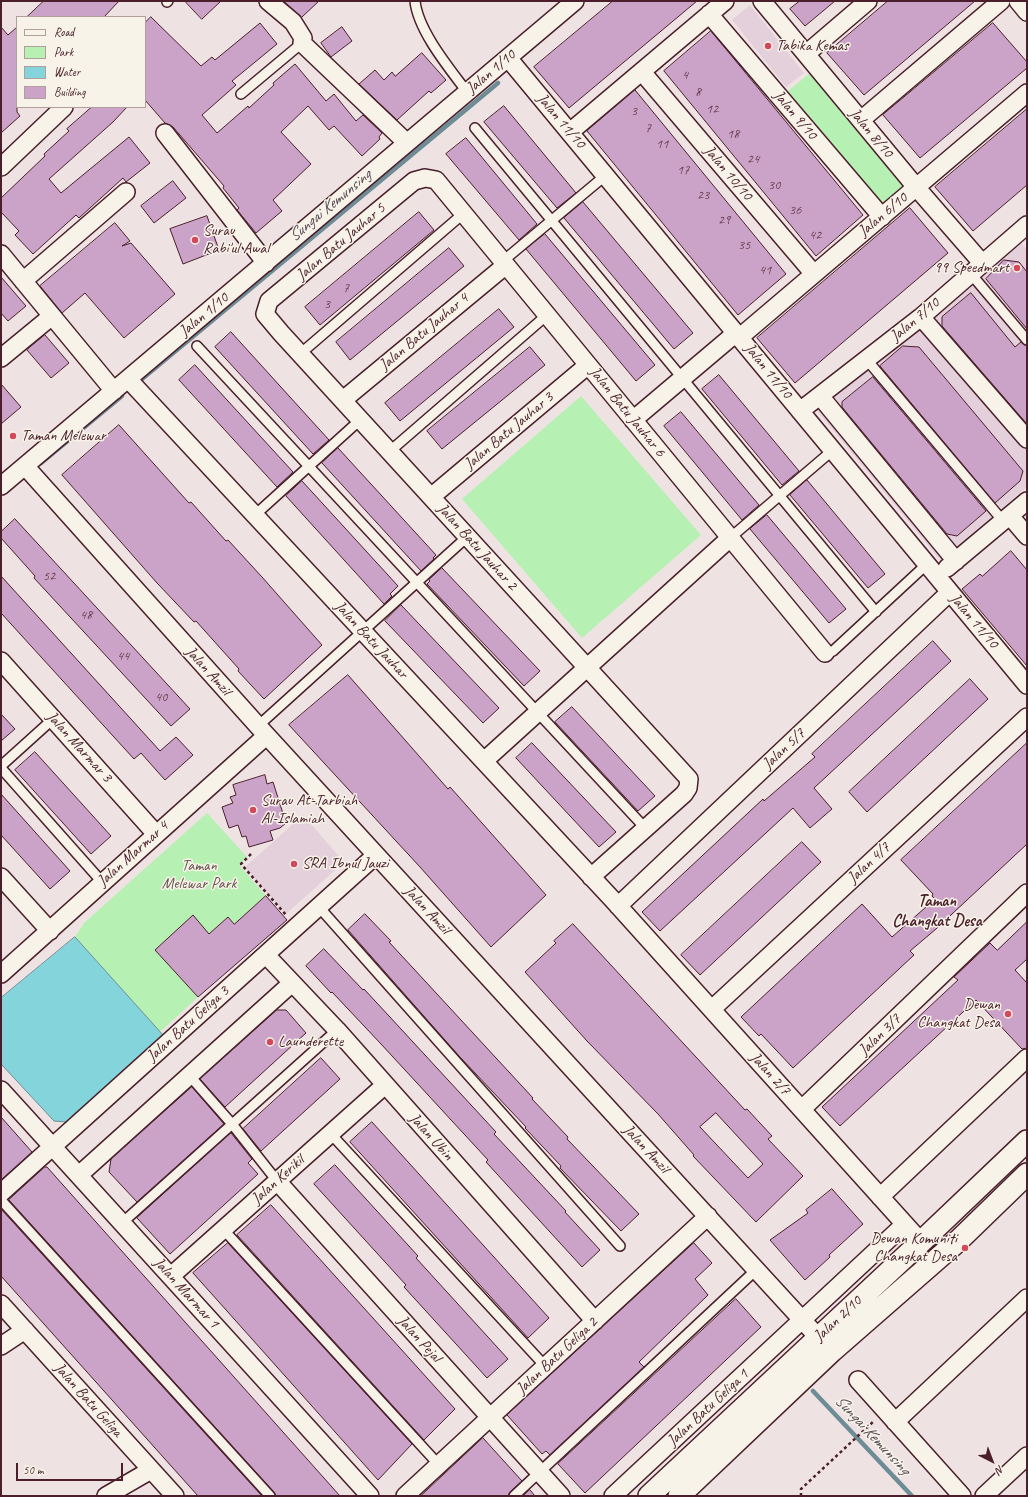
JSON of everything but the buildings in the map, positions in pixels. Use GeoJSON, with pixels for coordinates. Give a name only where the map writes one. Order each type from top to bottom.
{"type":"FeatureCollection","features":[{"type":"Feature","properties":{"kind":"street"},"geometry":{"type":"LineString","coordinates":[[268,1],[293,22],[303,38],[302,43],[407,143]]}},
{"type":"Feature","properties":{"kind":"street","name":"Jalan 1/10"},"geometry":{"type":"LineString","coordinates":[[1,486],[575,1]]}},
{"type":"Feature","properties":{"kind":"street"},"geometry":{"type":"LineString","coordinates":[[570,132],[725,1]]}},
{"type":"Feature","properties":{"kind":"street","name":"Jalan 8/10"},"geometry":{"type":"LineString","coordinates":[[762,1],[916,187],[976,268]]}},
{"type":"Feature","properties":{"kind":"street"},"geometry":{"type":"LineString","coordinates":[[806,54],[868,1]]}},
{"type":"Feature","properties":{"kind":"street"},"geometry":{"type":"LineString","coordinates":[[861,120],[1001,1]]}},
{"type":"Feature","properties":{"kind":"street","name":"Jalan 9/10"},"geometry":{"type":"LineString","coordinates":[[709,14],[882,217]]}},
{"type":"Feature","properties":{"kind":"street","name":"Jalan 11/10"},"geometry":{"type":"LineString","coordinates":[[508,58],[1027,685]]}},
{"type":"Feature","properties":{"kind":"street","name":"Jalan 10/10"},"geometry":{"type":"LineString","coordinates":[[642,72],[814,274]]}},
{"type":"Feature","properties":{"kind":"street","name":"Jalan 6/10"},"geometry":{"type":"LineString","coordinates":[[633,420],[814,274],[1027,93]]}},
{"type":"Feature","properties":{"kind":"street"},"geometry":{"type":"LineString","coordinates":[[1,167],[63,108]]}},
{"type":"Feature","properties":{"kind":"street"},"geometry":{"type":"LineString","coordinates":[[165,133],[266,263]]}},
{"type":"Feature","properties":{"kind":"street","name":"Jalan Batu Jauhar 6"},"geometry":{"type":"LineString","coordinates":[[425,178],[436,180],[464,213],[824,653]]}},
{"type":"Feature","properties":{"kind":"street","name":"Jalan Batu Jauhar 5"},"geometry":{"type":"LineString","coordinates":[[265,314],[269,301],[414,181],[425,178]]}},
{"type":"Feature","properties":{"kind":"street"},"geometry":{"type":"LineString","coordinates":[[23,281],[126,192]]}},
{"type":"Feature","properties":{"kind":"street","name":"Jalan 7/10"},"geometry":{"type":"LineString","coordinates":[[800,411],[921,317],[976,268],[1025,232]]}},
{"type":"Feature","properties":{"kind":"street"},"geometry":{"type":"LineString","coordinates":[[1,254],[114,391]]}},
{"type":"Feature","properties":{"kind":"street","name":"Jalan Batu Jauhar 4"},"geometry":{"type":"LineString","coordinates":[[343,400],[504,263]]}},
{"type":"Feature","properties":{"kind":"street","name":"Jalan Batu Jauhar 2"},"geometry":{"type":"LineString","coordinates":[[265,314],[389,452],[689,779],[688,788],[684,794],[646,829]]}},
{"type":"Feature","properties":{"kind":"street"},"geometry":{"type":"LineString","coordinates":[[1,358],[52,316]]}},
{"type":"Feature","properties":{"kind":"street"},"geometry":{"type":"LineString","coordinates":[[921,317],[1027,439]]}},
{"type":"Feature","properties":{"kind":"street","name":"Jalan Batu Jauhar 3"},"geometry":{"type":"LineString","coordinates":[[431,497],[588,365]]}},
{"type":"Feature","properties":{"kind":"street","name":"Jalan Batu Jauhar"},"geometry":{"type":"LineString","coordinates":[[128,379],[616,903]]}},
{"type":"Feature","properties":{"kind":"street"},"geometry":{"type":"LineString","coordinates":[[820,396],[956,561]]}},
{"type":"Feature","properties":{"kind":"street","name":"Jalan Amzil"},"geometry":{"type":"LineString","coordinates":[[25,466],[262,731],[757,1269],[825,1345]]}},
{"type":"Feature","properties":{"kind":"street"},"geometry":{"type":"LineString","coordinates":[[933,570],[956,561],[1027,501]]}},
{"type":"Feature","properties":{"kind":"street"},"geometry":{"type":"LineString","coordinates":[[1007,518],[1027,536]]}},
{"type":"Feature","properties":{"kind":"street"},"geometry":{"type":"LineString","coordinates":[[484,761],[730,538]]}},
{"type":"Feature","properties":{"kind":"street","name":"Jalan 5/7"},"geometry":{"type":"LineString","coordinates":[[616,903],[950,592]]}},
{"type":"Feature","properties":{"kind":"street","name":"Jalan Marmar 3"},"geometry":{"type":"LineString","coordinates":[[1,661],[156,834]]}},
{"type":"Feature","properties":{"kind":"street","name":"Jalan 4/7"},"geometry":{"type":"LineString","coordinates":[[712,1009],[1027,717]]}},
{"type":"Feature","properties":{"kind":"street","name":"Jalan Marmar 4"},"geometry":{"type":"LineString","coordinates":[[1,974],[156,834],[262,731]]}},
{"type":"Feature","properties":{"kind":"street"},"geometry":{"type":"LineString","coordinates":[[591,877],[646,829]]}},
{"type":"Feature","properties":{"kind":"street","name":"Jalan Batu Geliga 3"},"geometry":{"type":"LineString","coordinates":[[1,1193],[376,855]]}},
{"type":"Feature","properties":{"kind":"street"},"geometry":{"type":"LineString","coordinates":[[1,877],[50,930]]}},
{"type":"Feature","properties":{"kind":"street","name":"Jalan 3/7"},"geometry":{"type":"LineString","coordinates":[[802,1109],[1027,893]]}},
{"type":"Feature","properties":{"kind":"street","name":"Jalan 2/7"},"geometry":{"type":"LineString","coordinates":[[616,903],[921,1242]]}},
{"type":"Feature","properties":{"kind":"street","name":"Jalan Ubin"},"geometry":{"type":"LineString","coordinates":[[266,955],[337,1030],[595,1321]]}},
{"type":"Feature","properties":{"kind":"street"},"geometry":{"type":"LineString","coordinates":[[78,1175],[292,983]]}},
{"type":"Feature","properties":{"kind":"street"},"geometry":{"type":"LineString","coordinates":[[880,1197],[1027,1058]]}},
{"type":"Feature","properties":{"kind":"street","name":"Jalan Kerikil"},"geometry":{"type":"LineString","coordinates":[[171,1276],[385,1085]]}},
{"type":"Feature","properties":{"kind":"street","name":"Jalan Marmar 1"},"geometry":{"type":"LineString","coordinates":[[1,1090],[370,1496]]}},
{"type":"Feature","properties":{"kind":"street","name":"Jalan 2/10"},"geometry":{"type":"LineString","coordinates":[[679,1496],[825,1345],[921,1242],[1027,1141]]}},
{"type":"Feature","properties":{"kind":"street","name":"Jalan 2/10"},"geometry":{"type":"LineString","coordinates":[[649,1496],[667,1478],[825,1345],[959,1240],[1027,1174]]}},
{"type":"Feature","properties":{"kind":"street","name":"Jalan Pejal"},"geometry":{"type":"LineString","coordinates":[[277,1181],[561,1496]]}},
{"type":"Feature","properties":{"kind":"street","name":"Jalan Batu Geliga 2"},"geometry":{"type":"LineString","coordinates":[[405,1496],[708,1216]]}},
{"type":"Feature","properties":{"kind":"street","name":"Jalan Batu Geliga 1"},"geometry":{"type":"LineString","coordinates":[[613,1496],[905,1224]]}},
{"type":"Feature","properties":{"kind":"street"},"geometry":{"type":"LineString","coordinates":[[895,1422],[1027,1298]]}},
{"type":"Feature","properties":{"kind":"street","name":"Jalan Batu Geliga"},"geometry":{"type":"LineString","coordinates":[[1,1304],[175,1496]]}},
{"type":"Feature","properties":{"kind":"street"},"geometry":{"type":"LineString","coordinates":[[1,1346],[25,1330]]}},
{"type":"Feature","properties":{"kind":"street"},"geometry":{"type":"LineString","coordinates":[[858,1380],[962,1496]]}},
{"type":"Feature","properties":{"kind":"street"},"geometry":{"type":"LineString","coordinates":[[984,1496],[1027,1456]]}},
{"type":"Feature","properties":{"kind":"street"},"geometry":{"type":"LineString","coordinates":[[106,1496],[151,1470]]}},
{"type":"Feature","properties":{"kind":"street"},"geometry":{"type":"LineString","coordinates":[[667,1478],[679,1496]]}},
{"type":"Feature","properties":{"kind":"lane"},"geometry":{"type":"LineString","coordinates":[[415,1],[421,23],[446,64],[467,92]]}},
{"type":"Feature","properties":{"kind":"lane"},"geometry":{"type":"LineString","coordinates":[[241,94],[302,43]]}},
{"type":"Feature","properties":{"kind":"lane"},"geometry":{"type":"LineString","coordinates":[[475,128],[876,612]]}},
{"type":"Feature","properties":{"kind":"lane"},"geometry":{"type":"LineString","coordinates":[[504,263],[551,220],[606,175]]}},
{"type":"Feature","properties":{"kind":"lane"},"geometry":{"type":"LineString","coordinates":[[300,354],[464,213]]}},
{"type":"Feature","properties":{"kind":"lane"},"geometry":{"type":"LineString","coordinates":[[976,268],[1027,340]]}},
{"type":"Feature","properties":{"kind":"lane"},"geometry":{"type":"LineString","coordinates":[[389,452],[548,315]]}},
{"type":"Feature","properties":{"kind":"lane"},"geometry":{"type":"LineString","coordinates":[[197,346],[646,829]]}},
{"type":"Feature","properties":{"kind":"lane"},"geometry":{"type":"LineString","coordinates":[[867,360],[1007,518]]}},
{"type":"Feature","properties":{"kind":"lane"},"geometry":{"type":"LineString","coordinates":[[254,515],[360,420]]}},
{"type":"Feature","properties":{"kind":"lane"},"geometry":{"type":"LineString","coordinates":[[730,538],[833,450]]}},
{"type":"Feature","properties":{"kind":"lane"},"geometry":{"type":"LineString","coordinates":[[262,731],[363,631],[467,537]]}},
{"type":"Feature","properties":{"kind":"lane"},"geometry":{"type":"LineString","coordinates":[[824,653],[833,651],[876,612],[933,570]]}},
{"type":"Feature","properties":{"kind":"lane"},"geometry":{"type":"LineString","coordinates":[[53,718],[1,767],[102,882]]}},
{"type":"Feature","properties":{"kind":"lane"},"geometry":{"type":"LineString","coordinates":[[319,906],[620,1246]]}},
{"type":"Feature","properties":{"kind":"lane"},"geometry":{"type":"LineString","coordinates":[[122,1223],[337,1030]]}},
{"type":"Feature","properties":{"kind":"lane"},"geometry":{"type":"LineString","coordinates":[[189,1075],[232,1124],[277,1181]]}},
{"type":"Feature","properties":{"kind":"lane"},"geometry":{"type":"LineString","coordinates":[[330,1133],[545,1366]]}},
{"type":"Feature","properties":{"kind":"lane"},"geometry":{"type":"LineString","coordinates":[[1,1200],[270,1496]]}},
{"type":"Feature","properties":{"kind":"lane"},"geometry":{"type":"LineString","coordinates":[[223,1229],[439,1465]]}},
{"type":"Feature","properties":{"kind":"lane"},"geometry":{"type":"LineString","coordinates":[[514,1496],[757,1269]]}},
{"type":"Feature","properties":{"kind":"path"},"geometry":{"type":"LineString","coordinates":[[252,854],[241,864],[296,927]]}},
{"type":"Feature","properties":{"kind":"path"},"geometry":{"type":"LineString","coordinates":[[801,1496],[801,1489],[871,1424]]}},
{"type":"Feature","properties":{"kind":"shaded area","name":"Tabika Kemas"},"geometry":{"type":"Polygon","coordinates":[[[750,5],[804,73],[786,87],[732,20],[750,5]]]}},
{"type":"Feature","properties":{"kind":"shaded area"},"geometry":{"type":"Polygon","coordinates":[[[1018,239],[1027,250],[1027,487],[940,560],[814,407],[1018,239]]]}},
{"type":"Feature","properties":{"kind":"shaded area","name":"SRA Ibnul Jauzi"},"geometry":{"type":"Polygon","coordinates":[[[303,815],[344,862],[286,914],[245,867],[303,815]]]}},
{"type":"Feature","properties":{"kind":"green space"},"geometry":{"type":"Polygon","coordinates":[[[810,73],[907,189],[885,207],[788,91],[810,73]]]}},
{"type":"Feature","properties":{"kind":"green space"},"geometry":{"type":"Polygon","coordinates":[[[581,396],[701,535],[582,638],[462,499],[581,396]]]}},
{"type":"Feature","properties":{"kind":"green space","name":"Taman Melewar Park"},"geometry":{"type":"Polygon","coordinates":[[[207,813],[247,857],[239,865],[266,896],[234,924],[228,917],[209,934],[156,950],[198,997],[160,1032],[75,937],[84,923],[207,813]]]}},
{"type":"Feature","properties":{"kind":"water"},"geometry":{"type":"Polygon","coordinates":[[[75,937],[163,1035],[67,1122],[54,1121],[1,1064],[1,998],[75,937]]]}},
{"type":"Feature","properties":{"kind":"waterway","name":"Sungai Kemunsing"},"geometry":{"type":"LineString","coordinates":[[142,379],[498,83]]}},
{"type":"Feature","properties":{"kind":"waterway","name":"Sungai Kemunsing"},"geometry":{"type":"LineString","coordinates":[[41,463],[122,396]]}},
{"type":"Feature","properties":{"kind":"waterway","name":"Sungai Kemunsing"},"geometry":{"type":"LineString","coordinates":[[813,1391],[912,1496]]}},
{"type":"Feature","properties":{"kind":"place","name":"Tabika Kemas"},"geometry":{"type":"Point","coordinates":[768,46]}},
{"type":"Feature","properties":{"kind":"place","name":"Surau Rabi'ul Awal"},"geometry":{"type":"Point","coordinates":[195,240]}},
{"type":"Feature","properties":{"kind":"place","name":"99 Speedmart"},"geometry":{"type":"Point","coordinates":[1017,268]}},
{"type":"Feature","properties":{"kind":"place","name":"Taman Melewar"},"geometry":{"type":"Point","coordinates":[13,436]}},
{"type":"Feature","properties":{"kind":"place","name":"Surau At-Tarbiah Al-Islamiah"},"geometry":{"type":"Point","coordinates":[253,810]}},
{"type":"Feature","properties":{"kind":"place","name":"SRA Ibnul Jauzi"},"geometry":{"type":"Point","coordinates":[294,864]}},
{"type":"Feature","properties":{"kind":"place","name":"Dewan Changkat Desa"},"geometry":{"type":"Point","coordinates":[1008,1014]}},
{"type":"Feature","properties":{"kind":"place","name":"Launderette"},"geometry":{"type":"Point","coordinates":[270,1042]}},
{"type":"Feature","properties":{"kind":"place","name":"Dewan Komuniti Changkat Desa"},"geometry":{"type":"Point","coordinates":[965,1248]}},
{"type":"Feature","properties":{"kind":"district","name":"Taman Changkat Desa"},"geometry":{"type":"Point","coordinates":[937,912]}}]}
